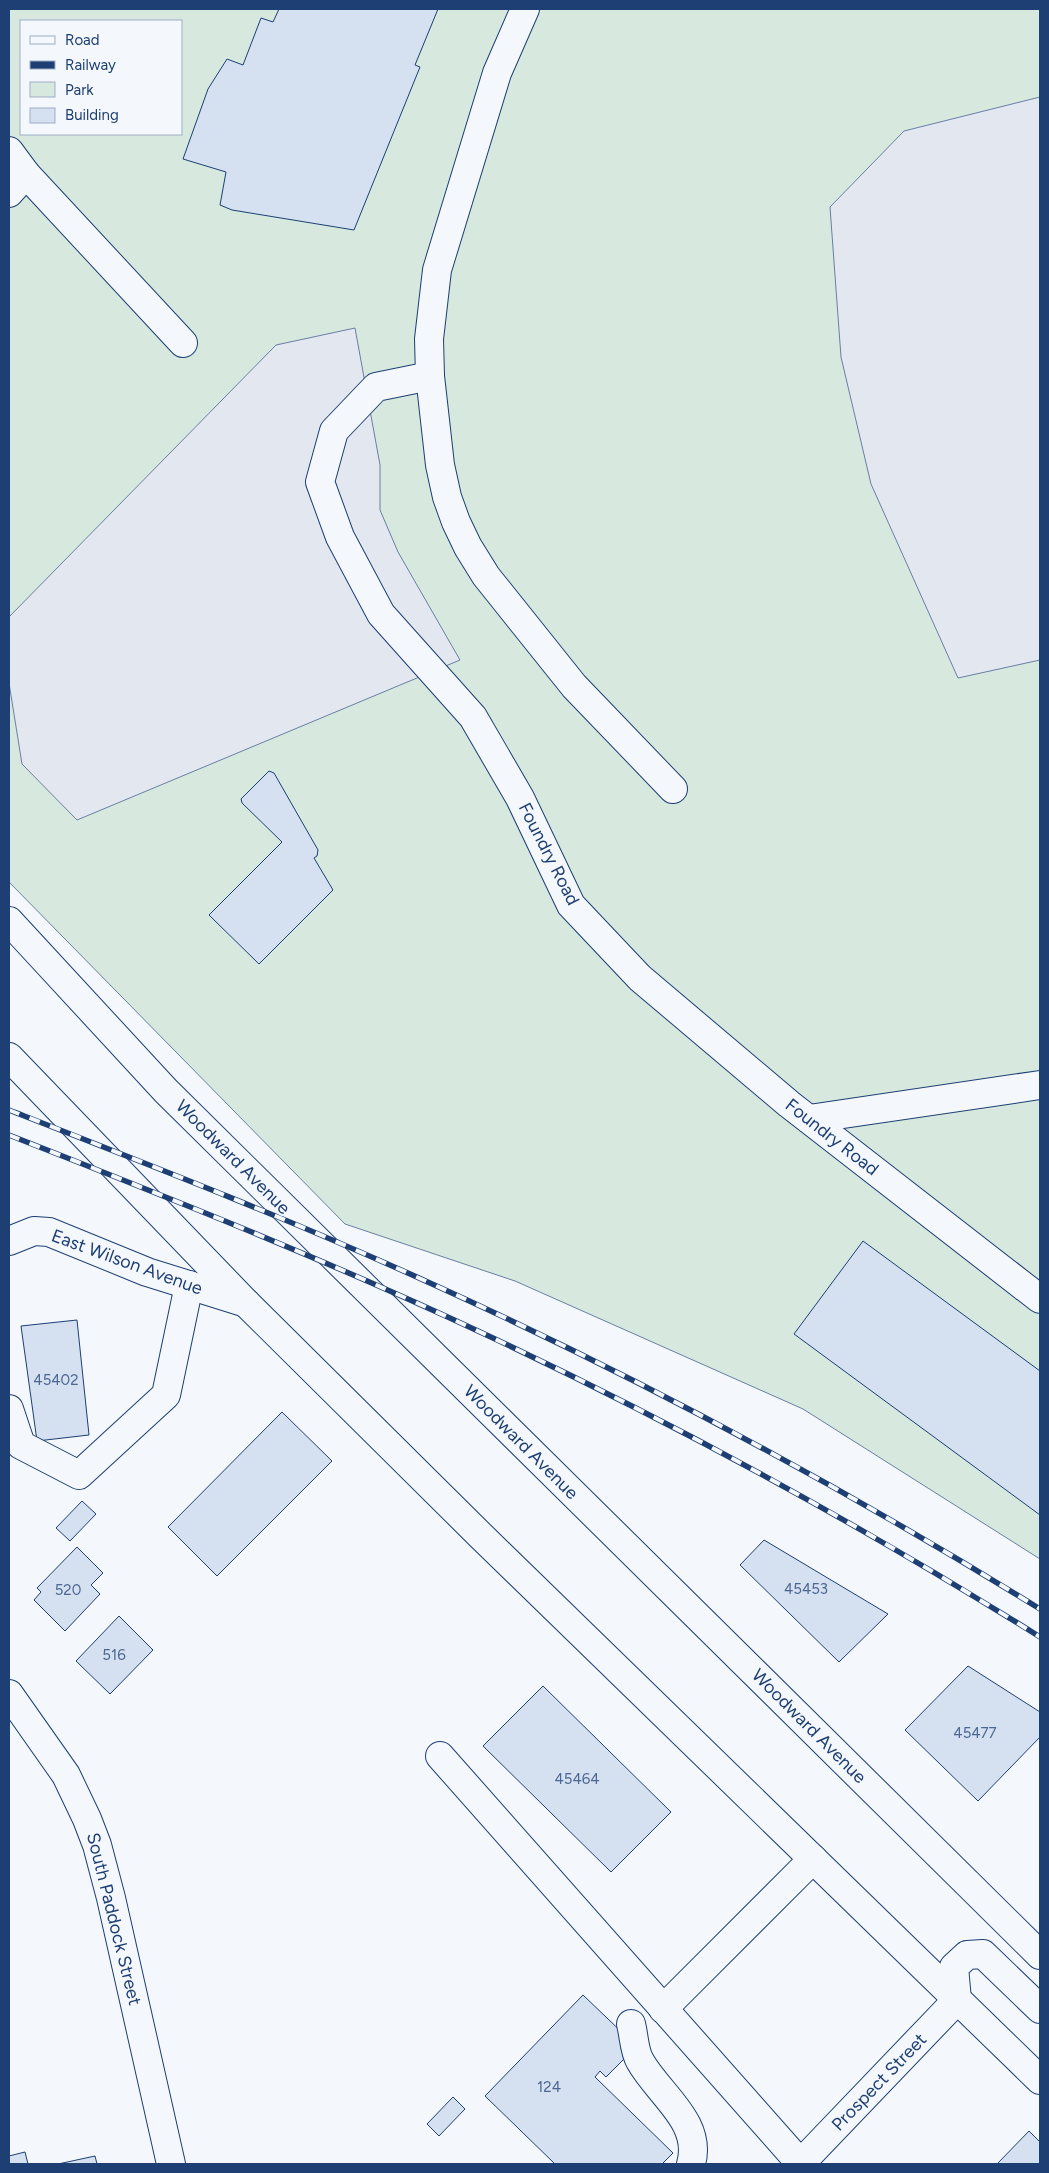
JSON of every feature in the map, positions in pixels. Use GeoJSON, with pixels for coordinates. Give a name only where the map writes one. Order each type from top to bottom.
{"type":"FeatureCollection","features":[{"type":"Feature","properties":{"kind":"main road"},"geometry":{"type":"LineString","coordinates":[[525,9],[497,73],[437,270],[429,339],[430,376],[442,473],[456,522],[468,547],[486,576],[574,686],[673,789]]}},
{"type":"Feature","properties":{"kind":"main road"},"geometry":{"type":"LineString","coordinates":[[9,151],[18,183],[183,343]]}},
{"type":"Feature","properties":{"kind":"main road","name":"Foundry Road"},"geometry":{"type":"LineString","coordinates":[[430,376],[376,387],[334,431],[320,482],[340,538],[381,614],[473,717],[520,798],[571,904],[640,978],[809,1120],[1040,1299]]}},
{"type":"Feature","properties":{"kind":"main road","name":"Woodward Avenue"},"geometry":{"type":"LineString","coordinates":[[9,921],[166,1091],[1040,1955]]}},
{"type":"Feature","properties":{"kind":"main road"},"geometry":{"type":"LineString","coordinates":[[9,1057],[246,1303],[480,1535],[1040,2080]]}},
{"type":"Feature","properties":{"kind":"main road"},"geometry":{"type":"LineString","coordinates":[[809,1120],[1040,1085]]}},
{"type":"Feature","properties":{"kind":"main road","name":"East Wilson Avenue"},"geometry":{"type":"LineString","coordinates":[[9,1241],[34,1231],[49,1232],[146,1272],[246,1303]]}},
{"type":"Feature","properties":{"kind":"main road"},"geometry":{"type":"LineString","coordinates":[[9,1409],[21,1445],[79,1475],[166,1395],[189,1285]]}},
{"type":"Feature","properties":{"kind":"main road","name":"South Paddock Street"},"geometry":{"type":"LineString","coordinates":[[9,1694],[42,1738],[66,1775],[97,1845],[111,1898],[171,2164]]}},
{"type":"Feature","properties":{"kind":"main road"},"geometry":{"type":"LineString","coordinates":[[440,1756],[800,2164]]}},
{"type":"Feature","properties":{"kind":"main road"},"geometry":{"type":"LineString","coordinates":[[663,2008],[813,1859]]}},
{"type":"Feature","properties":{"kind":"main road"},"geometry":{"type":"LineString","coordinates":[[957,2000],[954,1968],[967,1955],[983,1954],[1040,2008]]}},
{"type":"Feature","properties":{"kind":"main road","name":"Prospect Street"},"geometry":{"type":"LineString","coordinates":[[800,2164],[957,2000]]}},
{"type":"Feature","properties":{"kind":"main road"},"geometry":{"type":"LineString","coordinates":[[631,2024],[639,2060],[692,2133],[694,2152],[691,2164]]}},
{"type":"Feature","properties":{"kind":"green space"},"geometry":{"type":"Polygon","coordinates":[[[9,9],[1040,9],[1040,1559],[803,1409],[515,1281],[345,1224],[9,882],[9,9]]]}},
{"type":"Feature","properties":{"kind":"shaded area"},"geometry":{"type":"Polygon","coordinates":[[[1040,97],[1040,660],[958,678],[871,484],[841,357],[830,207],[904,131],[1040,97]]]}},
{"type":"Feature","properties":{"kind":"shaded area"},"geometry":{"type":"Polygon","coordinates":[[[355,328],[380,465],[380,510],[398,552],[460,660],[77,820],[22,764],[9,683],[9,617],[276,345],[355,328]]]}},
{"type":"Feature","properties":{"kind":"building"},"geometry":{"type":"Polygon","coordinates":[[[279,9],[438,9],[415,65],[420,67],[354,230],[232,210],[220,205],[226,172],[183,159],[208,89],[227,59],[243,65],[261,18],[273,22],[279,9]]]}},
{"type":"Feature","properties":{"kind":"building"},"geometry":{"type":"Polygon","coordinates":[[[269,771],[274,773],[318,850],[317,856],[314,858],[333,890],[259,964],[209,915],[282,842],[242,803],[241,799],[269,771]]]}},
{"type":"Feature","properties":{"kind":"building"},"geometry":{"type":"Polygon","coordinates":[[[863,1241],[1040,1371],[1040,1515],[794,1334],[863,1241]]]}},
{"type":"Feature","properties":{"kind":"building"},"geometry":{"type":"Polygon","coordinates":[[[77,1320],[89,1435],[37,1441],[21,1326],[77,1320]]]}},
{"type":"Feature","properties":{"kind":"building"},"geometry":{"type":"Polygon","coordinates":[[[282,1412],[332,1461],[217,1576],[168,1527],[282,1412]]]}},
{"type":"Feature","properties":{"kind":"building"},"geometry":{"type":"Polygon","coordinates":[[[82,1501],[96,1514],[70,1541],[56,1528],[82,1501]]]}},
{"type":"Feature","properties":{"kind":"building"},"geometry":{"type":"Polygon","coordinates":[[[764,1540],[888,1614],[839,1662],[740,1565],[764,1540]]]}},
{"type":"Feature","properties":{"kind":"building"},"geometry":{"type":"Polygon","coordinates":[[[77,1547],[103,1573],[91,1585],[100,1594],[65,1631],[34,1600],[41,1592],[37,1588],[77,1547]]]}},
{"type":"Feature","properties":{"kind":"building"},"geometry":{"type":"Polygon","coordinates":[[[119,1616],[153,1650],[110,1694],[76,1661],[119,1616]]]}},
{"type":"Feature","properties":{"kind":"building"},"geometry":{"type":"Polygon","coordinates":[[[968,1666],[1040,1712],[1040,1737],[978,1801],[905,1730],[968,1666]]]}},
{"type":"Feature","properties":{"kind":"building"},"geometry":{"type":"Polygon","coordinates":[[[543,1686],[671,1812],[611,1872],[483,1746],[543,1686]]]}},
{"type":"Feature","properties":{"kind":"building"},"geometry":{"type":"Polygon","coordinates":[[[583,1995],[630,2040],[629,2054],[606,2077],[600,2071],[595,2077],[673,2153],[662,2164],[555,2164],[485,2096],[583,1995]]]}},
{"type":"Feature","properties":{"kind":"building"},"geometry":{"type":"Polygon","coordinates":[[[453,2097],[465,2109],[439,2136],[427,2124],[453,2097]]]}},
{"type":"Feature","properties":{"kind":"building"},"geometry":{"type":"Polygon","coordinates":[[[1029,2131],[1040,2142],[1040,2164],[997,2164],[1029,2131]]]}},
{"type":"Feature","properties":{"kind":"building"},"geometry":{"type":"Polygon","coordinates":[[[25,2152],[28,2164],[9,2164],[9,2156],[25,2152]]]}},
{"type":"Feature","properties":{"kind":"building"},"geometry":{"type":"Polygon","coordinates":[[[95,2156],[97,2164],[58,2164],[95,2156]]]}},
{"type":"Feature","properties":{"kind":"railway"},"geometry":{"type":"LineString","coordinates":[[9,1110],[168,1172],[326,1237],[508,1319],[740,1436],[892,1520],[1040,1609]]}},
{"type":"Feature","properties":{"kind":"railway"},"geometry":{"type":"LineString","coordinates":[[9,1135],[304,1254],[420,1304],[550,1365],[764,1475],[903,1554],[1040,1637]]}}]}
